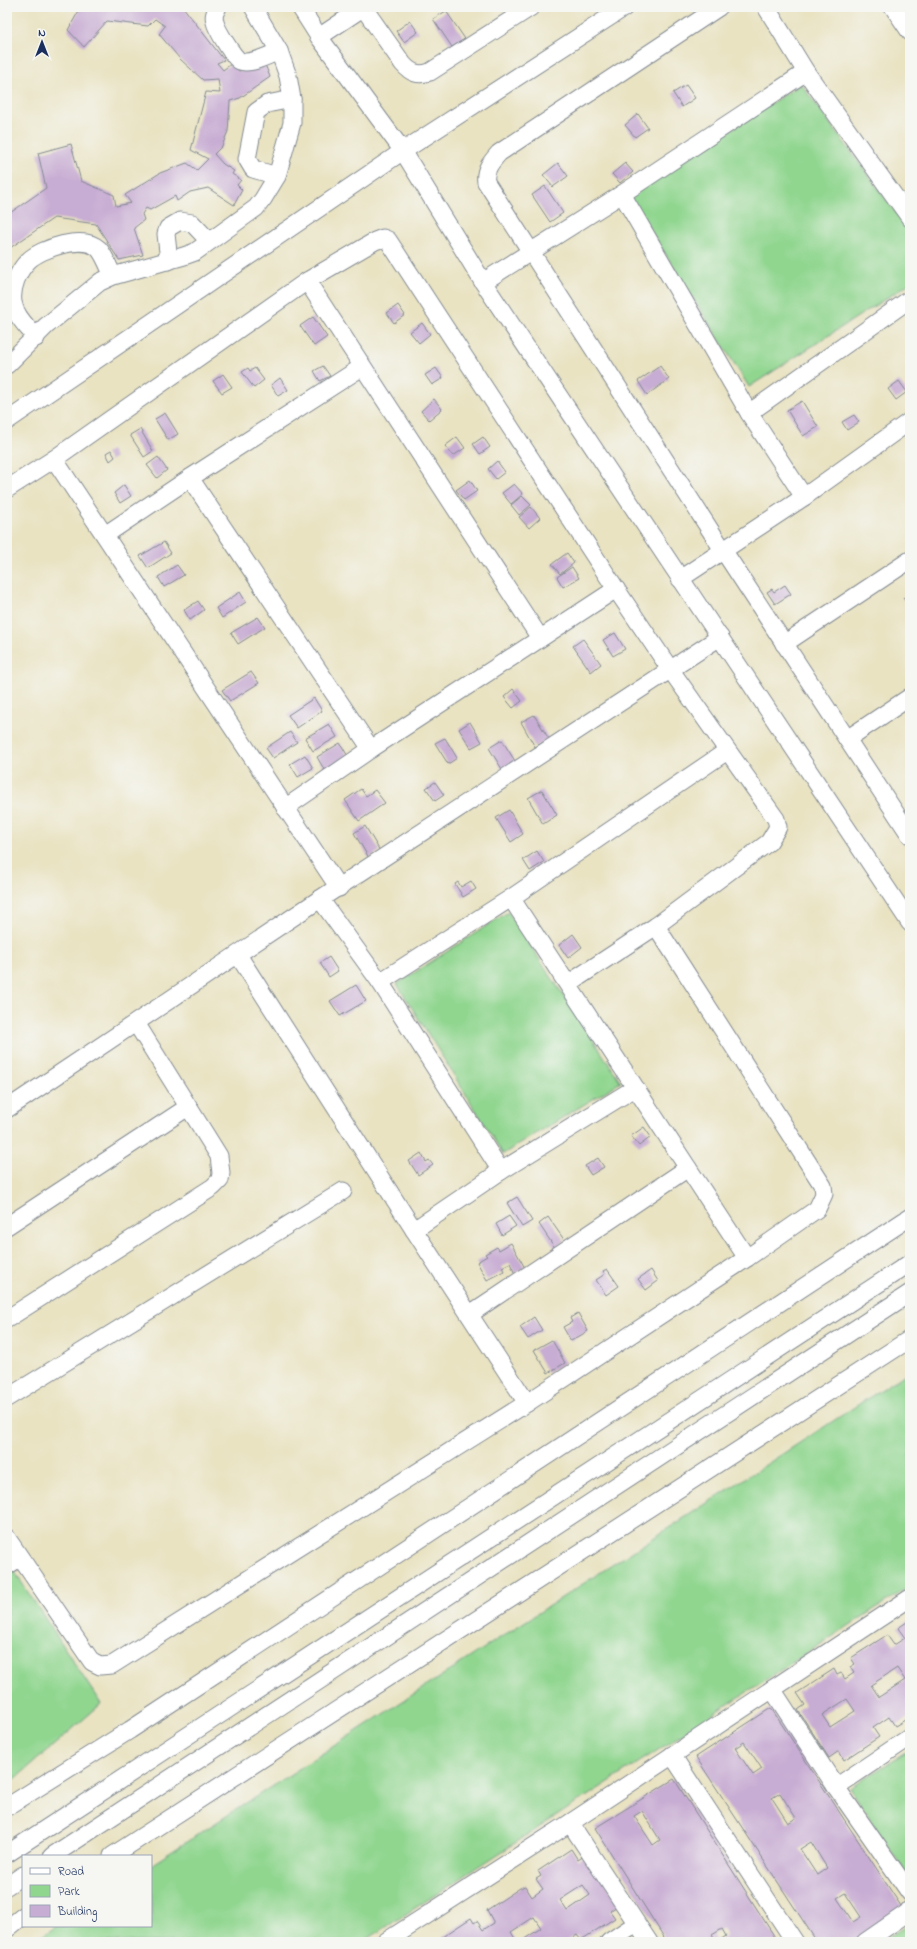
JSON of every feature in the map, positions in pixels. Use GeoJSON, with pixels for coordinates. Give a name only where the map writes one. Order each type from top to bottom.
{"type":"FeatureCollection","features":[{"type":"Feature","properties":{"kind":"street"},"geometry":{"type":"LineString","coordinates":[[218,7],[215,13],[215,22],[233,55],[239,61],[248,62],[279,51]]}},
{"type":"Feature","properties":{"kind":"street"},"geometry":{"type":"LineString","coordinates":[[7,365],[36,338],[46,326],[100,282],[113,276],[169,261],[195,252],[256,208],[263,199],[277,176],[292,123],[292,99],[288,76],[279,51],[253,7]]}},
{"type":"Feature","properties":{"kind":"street"},"geometry":{"type":"LineString","coordinates":[[300,7],[319,37],[403,151],[483,282],[910,923]]}},
{"type":"Feature","properties":{"kind":"street"},"geometry":{"type":"LineString","coordinates":[[319,37],[364,7],[409,71],[416,74],[423,74],[430,72],[532,7]]}},
{"type":"Feature","properties":{"kind":"street"},"geometry":{"type":"LineString","coordinates":[[7,421],[403,151],[625,7]]}},
{"type":"Feature","properties":{"kind":"street"},"geometry":{"type":"LineString","coordinates":[[719,7],[499,153],[489,166],[485,175],[486,182],[784,644],[910,835]]}},
{"type":"Feature","properties":{"kind":"street"},"geometry":{"type":"LineString","coordinates":[[766,7],[806,72],[910,218]]}},
{"type":"Feature","properties":{"kind":"street"},"geometry":{"type":"LineString","coordinates":[[893,7],[909,30]]}},
{"type":"Feature","properties":{"kind":"street"},"geometry":{"type":"LineString","coordinates":[[483,282],[622,194],[806,72]]}},
{"type":"Feature","properties":{"kind":"street"},"geometry":{"type":"LineString","coordinates":[[277,176],[253,169],[247,159],[256,112],[267,104],[292,99]]}},
{"type":"Feature","properties":{"kind":"street"},"geometry":{"type":"LineString","coordinates":[[622,194],[749,412],[804,497]]}},
{"type":"Feature","properties":{"kind":"street"},"geometry":{"type":"LineString","coordinates":[[169,261],[166,234],[168,228],[180,221],[192,223],[209,241]]}},
{"type":"Feature","properties":{"kind":"street"},"geometry":{"type":"LineString","coordinates":[[7,489],[54,458],[307,281],[375,241],[383,238],[388,240],[670,669],[727,751],[772,810],[778,827],[769,842],[656,926],[568,984]]}},
{"type":"Feature","properties":{"kind":"street"},"geometry":{"type":"LineString","coordinates":[[36,338],[16,312],[13,302],[13,291],[17,275],[28,260],[44,250],[67,243],[83,242],[98,249],[113,276]]}},
{"type":"Feature","properties":{"kind":"street"},"geometry":{"type":"LineString","coordinates":[[307,281],[540,638]]}},
{"type":"Feature","properties":{"kind":"street"},"geometry":{"type":"LineString","coordinates":[[749,412],[910,299]]}},
{"type":"Feature","properties":{"kind":"street"},"geometry":{"type":"LineString","coordinates":[[105,535],[190,478],[362,367]]}},
{"type":"Feature","properties":{"kind":"street"},"geometry":{"type":"LineString","coordinates":[[680,579],[804,497],[910,421]]}},
{"type":"Feature","properties":{"kind":"street"},"geometry":{"type":"LineString","coordinates":[[54,458],[339,888]]}},
{"type":"Feature","properties":{"kind":"street"},"geometry":{"type":"LineString","coordinates":[[190,478],[371,749]]}},
{"type":"Feature","properties":{"kind":"street"},"geometry":{"type":"LineString","coordinates":[[784,644],[910,560]]}},
{"type":"Feature","properties":{"kind":"street"},"geometry":{"type":"LineString","coordinates":[[285,808],[371,749],[616,588]]}},
{"type":"Feature","properties":{"kind":"street"},"geometry":{"type":"LineString","coordinates":[[7,1109],[136,1024],[320,899],[339,888],[720,637]]}},
{"type":"Feature","properties":{"kind":"street"},"geometry":{"type":"LineString","coordinates":[[847,739],[910,697]]}},
{"type":"Feature","properties":{"kind":"street"},"geometry":{"type":"LineString","coordinates":[[380,982],[511,898],[727,751]]}},
{"type":"Feature","properties":{"kind":"street"},"geometry":{"type":"LineString","coordinates":[[511,898],[747,1258]]}},
{"type":"Feature","properties":{"kind":"street"},"geometry":{"type":"LineString","coordinates":[[320,899],[380,982],[501,1172]]}},
{"type":"Feature","properties":{"kind":"street"},"geometry":{"type":"LineString","coordinates":[[7,1539],[13,1562],[92,1662],[100,1666],[106,1666],[527,1403],[747,1258],[817,1209],[824,1194],[823,1186],[656,926]]}},
{"type":"Feature","properties":{"kind":"street"},"geometry":{"type":"LineString","coordinates":[[238,955],[527,1403]]}},
{"type":"Feature","properties":{"kind":"street"},"geometry":{"type":"LineString","coordinates":[[7,1319],[178,1211],[214,1187],[220,1180],[221,1164],[219,1156],[136,1024]]}},
{"type":"Feature","properties":{"kind":"street"},"geometry":{"type":"LineString","coordinates":[[414,1230],[501,1172],[635,1088]]}},
{"type":"Feature","properties":{"kind":"street"},"geometry":{"type":"LineString","coordinates":[[7,1226],[188,1107]]}},
{"type":"Feature","properties":{"kind":"street"},"geometry":{"type":"LineString","coordinates":[[470,1314],[688,1168]]}},
{"type":"Feature","properties":{"kind":"street"},"geometry":{"type":"LineString","coordinates":[[7,1398],[343,1191]]}},
{"type":"Feature","properties":{"kind":"street"},"geometry":{"type":"LineString","coordinates":[[7,1807],[130,1730],[910,1216]]}},
{"type":"Feature","properties":{"kind":"street"},"geometry":{"type":"LineString","coordinates":[[7,1854],[910,1263]]}},
{"type":"Feature","properties":{"kind":"street"},"geometry":{"type":"LineString","coordinates":[[54,1855],[910,1293]]}},
{"type":"Feature","properties":{"kind":"street"},"geometry":{"type":"LineString","coordinates":[[114,1855],[910,1339]]}},
{"type":"Feature","properties":{"kind":"street"},"geometry":{"type":"LineString","coordinates":[[385,1942],[570,1823],[910,1598]]}},
{"type":"Feature","properties":{"kind":"street"},"geometry":{"type":"LineString","coordinates":[[772,1689],[836,1787],[910,1893]]}},
{"type":"Feature","properties":{"kind":"street"},"geometry":{"type":"LineString","coordinates":[[836,1787],[910,1737]]}},
{"type":"Feature","properties":{"kind":"street"},"geometry":{"type":"LineString","coordinates":[[672,1755],[795,1942]]}},
{"type":"Feature","properties":{"kind":"street"},"geometry":{"type":"LineString","coordinates":[[570,1823],[648,1942]]}},
{"type":"Feature","properties":{"kind":"street"},"geometry":{"type":"LineString","coordinates":[[7,1886],[22,1876]]}},
{"type":"Feature","properties":{"kind":"street"},"geometry":{"type":"LineString","coordinates":[[865,1942],[907,1913],[910,1909]]}},
{"type":"Feature","properties":{"kind":"street"},"geometry":{"type":"LineString","coordinates":[[7,1929],[22,1917]]}},
{"type":"Feature","properties":{"kind":"street"},"geometry":{"type":"LineString","coordinates":[[609,1942],[636,1924]]}},
{"type":"Feature","properties":{"kind":"green space"},"geometry":{"type":"Polygon","coordinates":[[[801,84],[910,232],[910,283],[749,387],[629,196],[801,84]]]}},
{"type":"Feature","properties":{"kind":"green space"},"geometry":{"type":"Polygon","coordinates":[[[508,912],[621,1082],[503,1154],[397,984],[508,912]]]}},
{"type":"Feature","properties":{"kind":"green space"},"geometry":{"type":"Polygon","coordinates":[[[910,1371],[910,1586],[363,1942],[33,1942],[56,1927],[152,1927],[152,1864],[910,1371]]]}},
{"type":"Feature","properties":{"kind":"green space"},"geometry":{"type":"Polygon","coordinates":[[[7,1560],[101,1704],[7,1786],[7,1560]]]}},
{"type":"Feature","properties":{"kind":"green space"},"geometry":{"type":"Polygon","coordinates":[[[910,1749],[910,1879],[850,1788],[910,1749]]]}},
{"type":"Feature","properties":{"kind":"green space"},"geometry":{"type":"Polygon","coordinates":[[[910,1923],[910,1942],[881,1942],[910,1923]]]}},
{"type":"Feature","properties":{"kind":"building"},"geometry":{"type":"Polygon","coordinates":[[[81,7],[149,7],[149,12],[153,7],[183,7],[224,60],[217,63],[223,70],[231,64],[239,71],[264,62],[270,77],[240,98],[230,101],[228,131],[222,146],[214,154],[223,164],[234,171],[232,174],[241,180],[237,185],[242,190],[234,205],[208,188],[190,192],[177,201],[175,196],[150,210],[146,208],[142,214],[144,220],[134,228],[143,255],[119,260],[96,224],[54,218],[7,250],[7,215],[46,188],[38,153],[71,144],[81,181],[114,195],[116,206],[131,203],[125,195],[160,173],[187,163],[197,170],[208,159],[191,150],[206,92],[220,93],[218,79],[203,80],[180,59],[159,34],[165,26],[155,19],[148,26],[107,21],[84,47],[68,30],[81,7]]]}},
{"type":"Feature","properties":{"kind":"building"},"geometry":{"type":"Polygon","coordinates":[[[446,11],[465,39],[452,47],[433,19],[446,11]]]}},
{"type":"Feature","properties":{"kind":"building"},"geometry":{"type":"Polygon","coordinates":[[[410,21],[418,32],[404,42],[396,31],[410,21]]]}},
{"type":"Feature","properties":{"kind":"building"},"geometry":{"type":"Polygon","coordinates":[[[686,85],[695,98],[682,107],[673,93],[686,85]]]}},
{"type":"Feature","properties":{"kind":"building"},"geometry":{"type":"Polygon","coordinates":[[[638,114],[648,128],[635,137],[625,125],[638,114]]]}},
{"type":"Feature","properties":{"kind":"building"},"geometry":{"type":"Polygon","coordinates":[[[558,163],[568,176],[553,187],[543,175],[558,163]]]}},
{"type":"Feature","properties":{"kind":"building"},"geometry":{"type":"Polygon","coordinates":[[[625,163],[633,172],[620,183],[612,174],[625,163]]]}},
{"type":"Feature","properties":{"kind":"building"},"geometry":{"type":"Polygon","coordinates":[[[545,186],[563,213],[550,222],[532,195],[545,186]]]}},
{"type":"Feature","properties":{"kind":"building"},"geometry":{"type":"Polygon","coordinates":[[[398,305],[405,315],[394,323],[387,313],[398,305]]]}},
{"type":"Feature","properties":{"kind":"building"},"geometry":{"type":"Polygon","coordinates":[[[313,317],[327,337],[314,346],[300,326],[313,317]]]}},
{"type":"Feature","properties":{"kind":"building"},"geometry":{"type":"Polygon","coordinates":[[[422,323],[430,334],[419,343],[410,332],[422,323]]]}},
{"type":"Feature","properties":{"kind":"building"},"geometry":{"type":"Polygon","coordinates":[[[323,366],[330,376],[320,381],[314,371],[323,366]]]}},
{"type":"Feature","properties":{"kind":"building"},"geometry":{"type":"Polygon","coordinates":[[[660,366],[669,379],[647,395],[638,381],[660,366]]]}},
{"type":"Feature","properties":{"kind":"building"},"geometry":{"type":"Polygon","coordinates":[[[248,368],[250,371],[255,368],[264,380],[254,388],[242,372],[248,368]]]}},
{"type":"Feature","properties":{"kind":"building"},"geometry":{"type":"Polygon","coordinates":[[[436,368],[443,378],[432,385],[425,375],[436,368]]]}},
{"type":"Feature","properties":{"kind":"building"},"geometry":{"type":"Polygon","coordinates":[[[223,374],[232,387],[222,393],[213,381],[223,374]]]}},
{"type":"Feature","properties":{"kind":"building"},"geometry":{"type":"Polygon","coordinates":[[[280,378],[288,390],[278,396],[271,385],[280,378]]]}},
{"type":"Feature","properties":{"kind":"building"},"geometry":{"type":"Polygon","coordinates":[[[899,381],[907,392],[896,400],[888,389],[899,381]]]}},
{"type":"Feature","properties":{"kind":"building"},"geometry":{"type":"Polygon","coordinates":[[[434,399],[442,409],[429,420],[421,411],[434,399]]]}},
{"type":"Feature","properties":{"kind":"building"},"geometry":{"type":"Polygon","coordinates":[[[802,401],[818,427],[803,436],[787,410],[802,401]]]}},
{"type":"Feature","properties":{"kind":"building"},"geometry":{"type":"Polygon","coordinates":[[[165,413],[178,434],[168,440],[155,419],[165,413]]]}},
{"type":"Feature","properties":{"kind":"building"},"geometry":{"type":"Polygon","coordinates":[[[854,415],[859,422],[847,430],[842,422],[854,415]]]}},
{"type":"Feature","properties":{"kind":"building"},"geometry":{"type":"Polygon","coordinates":[[[140,429],[153,451],[144,457],[130,435],[140,429]]]}},
{"type":"Feature","properties":{"kind":"building"},"geometry":{"type":"Polygon","coordinates":[[[457,437],[465,448],[453,456],[445,446],[457,437]]]}},
{"type":"Feature","properties":{"kind":"building"},"geometry":{"type":"Polygon","coordinates":[[[483,437],[490,447],[480,454],[473,444],[483,437]]]}},
{"type":"Feature","properties":{"kind":"building"},"geometry":{"type":"Polygon","coordinates":[[[111,450],[115,457],[110,461],[106,453],[111,450]]]}},
{"type":"Feature","properties":{"kind":"building"},"geometry":{"type":"Polygon","coordinates":[[[158,457],[167,470],[157,478],[147,465],[158,457]]]}},
{"type":"Feature","properties":{"kind":"building"},"geometry":{"type":"Polygon","coordinates":[[[497,461],[505,472],[496,479],[488,469],[497,461]]]}},
{"type":"Feature","properties":{"kind":"building"},"geometry":{"type":"Polygon","coordinates":[[[470,480],[477,491],[464,500],[456,490],[470,480]]]}},
{"type":"Feature","properties":{"kind":"building"},"geometry":{"type":"Polygon","coordinates":[[[514,484],[523,494],[511,504],[502,493],[514,484]]]}},
{"type":"Feature","properties":{"kind":"building"},"geometry":{"type":"Polygon","coordinates":[[[124,485],[131,496],[120,503],[114,493],[124,485]]]}},
{"type":"Feature","properties":{"kind":"building"},"geometry":{"type":"Polygon","coordinates":[[[522,496],[531,505],[519,515],[511,505],[522,496]]]}},
{"type":"Feature","properties":{"kind":"building"},"geometry":{"type":"Polygon","coordinates":[[[531,507],[540,518],[529,528],[519,517],[531,507]]]}},
{"type":"Feature","properties":{"kind":"building"},"geometry":{"type":"Polygon","coordinates":[[[164,542],[171,553],[148,568],[140,556],[164,542]]]}},
{"type":"Feature","properties":{"kind":"building"},"geometry":{"type":"Polygon","coordinates":[[[567,553],[574,563],[560,574],[552,564],[567,553]]]}},
{"type":"Feature","properties":{"kind":"building"},"geometry":{"type":"Polygon","coordinates":[[[177,565],[184,575],[164,587],[158,577],[177,565]]]}},
{"type":"Feature","properties":{"kind":"building"},"geometry":{"type":"Polygon","coordinates":[[[572,567],[579,578],[563,587],[557,577],[572,567]]]}},
{"type":"Feature","properties":{"kind":"building"},"geometry":{"type":"Polygon","coordinates":[[[785,585],[791,594],[775,604],[767,592],[772,589],[774,592],[785,585]]]}},
{"type":"Feature","properties":{"kind":"building"},"geometry":{"type":"Polygon","coordinates":[[[240,592],[246,602],[222,618],[216,608],[240,592]]]}},
{"type":"Feature","properties":{"kind":"building"},"geometry":{"type":"Polygon","coordinates":[[[910,593],[910,607],[903,598],[910,593]]]}},
{"type":"Feature","properties":{"kind":"building"},"geometry":{"type":"Polygon","coordinates":[[[198,601],[204,610],[190,620],[184,610],[198,601]]]}},
{"type":"Feature","properties":{"kind":"building"},"geometry":{"type":"Polygon","coordinates":[[[258,617],[265,627],[238,644],[231,633],[258,617]]]}},
{"type":"Feature","properties":{"kind":"building"},"geometry":{"type":"Polygon","coordinates":[[[615,633],[625,649],[613,656],[603,640],[615,633]]]}},
{"type":"Feature","properties":{"kind":"building"},"geometry":{"type":"Polygon","coordinates":[[[583,639],[601,664],[591,672],[573,646],[583,639]]]}},
{"type":"Feature","properties":{"kind":"building"},"geometry":{"type":"Polygon","coordinates":[[[251,672],[259,683],[230,701],[222,690],[251,672]]]}},
{"type":"Feature","properties":{"kind":"building"},"geometry":{"type":"Polygon","coordinates":[[[513,689],[522,701],[513,708],[504,697],[513,689]]]}},
{"type":"Feature","properties":{"kind":"building"},"geometry":{"type":"Polygon","coordinates":[[[314,698],[322,711],[297,728],[288,715],[314,698]]]}},
{"type":"Feature","properties":{"kind":"building"},"geometry":{"type":"Polygon","coordinates":[[[534,715],[549,739],[535,747],[521,722],[534,715]]]}},
{"type":"Feature","properties":{"kind":"building"},"geometry":{"type":"Polygon","coordinates":[[[470,722],[482,742],[471,748],[459,729],[470,722]]]}},
{"type":"Feature","properties":{"kind":"building"},"geometry":{"type":"Polygon","coordinates":[[[329,724],[337,737],[313,751],[305,738],[329,724]]]}},
{"type":"Feature","properties":{"kind":"building"},"geometry":{"type":"Polygon","coordinates":[[[290,732],[297,742],[273,758],[266,748],[290,732]]]}},
{"type":"Feature","properties":{"kind":"building"},"geometry":{"type":"Polygon","coordinates":[[[445,738],[457,758],[448,764],[435,743],[445,738]]]}},
{"type":"Feature","properties":{"kind":"building"},"geometry":{"type":"Polygon","coordinates":[[[502,740],[518,766],[505,774],[489,748],[502,740]]]}},
{"type":"Feature","properties":{"kind":"building"},"geometry":{"type":"Polygon","coordinates":[[[340,743],[349,758],[325,771],[317,757],[340,743]]]}},
{"type":"Feature","properties":{"kind":"building"},"geometry":{"type":"Polygon","coordinates":[[[305,755],[313,768],[298,777],[290,764],[305,755]]]}},
{"type":"Feature","properties":{"kind":"building"},"geometry":{"type":"Polygon","coordinates":[[[435,782],[444,795],[435,801],[426,788],[435,782]]]}},
{"type":"Feature","properties":{"kind":"building"},"geometry":{"type":"Polygon","coordinates":[[[361,789],[366,796],[375,790],[385,803],[359,821],[345,800],[361,789]]]}},
{"type":"Feature","properties":{"kind":"building"},"geometry":{"type":"Polygon","coordinates":[[[542,790],[557,815],[543,824],[528,798],[542,790]]]}},
{"type":"Feature","properties":{"kind":"building"},"geometry":{"type":"Polygon","coordinates":[[[509,810],[523,834],[511,842],[496,818],[509,810]]]}},
{"type":"Feature","properties":{"kind":"building"},"geometry":{"type":"Polygon","coordinates":[[[365,826],[380,851],[369,858],[354,833],[365,826]]]}},
{"type":"Feature","properties":{"kind":"building"},"geometry":{"type":"Polygon","coordinates":[[[537,851],[544,862],[530,871],[523,860],[537,851]]]}},
{"type":"Feature","properties":{"kind":"building"},"geometry":{"type":"Polygon","coordinates":[[[471,881],[476,889],[463,897],[455,884],[458,882],[461,887],[471,881]]]}},
{"type":"Feature","properties":{"kind":"building"},"geometry":{"type":"Polygon","coordinates":[[[573,934],[582,947],[568,958],[559,945],[573,934]]]}},
{"type":"Feature","properties":{"kind":"building"},"geometry":{"type":"Polygon","coordinates":[[[329,957],[338,971],[329,977],[320,963],[329,957]]]}},
{"type":"Feature","properties":{"kind":"building"},"geometry":{"type":"Polygon","coordinates":[[[356,985],[366,1001],[340,1016],[330,1001],[356,985]]]}},
{"type":"Feature","properties":{"kind":"building"},"geometry":{"type":"Polygon","coordinates":[[[644,1127],[651,1137],[639,1146],[631,1136],[644,1127]]]}},
{"type":"Feature","properties":{"kind":"building"},"geometry":{"type":"Polygon","coordinates":[[[421,1153],[426,1162],[429,1160],[433,1165],[418,1175],[409,1161],[421,1153]]]}},
{"type":"Feature","properties":{"kind":"building"},"geometry":{"type":"Polygon","coordinates":[[[598,1158],[604,1167],[591,1175],[585,1166],[598,1158]]]}},
{"type":"Feature","properties":{"kind":"building"},"geometry":{"type":"Polygon","coordinates":[[[517,1197],[532,1221],[522,1227],[507,1203],[517,1197]]]}},
{"type":"Feature","properties":{"kind":"building"},"geometry":{"type":"Polygon","coordinates":[[[509,1216],[516,1226],[502,1235],[496,1224],[509,1216]]]}},
{"type":"Feature","properties":{"kind":"building"},"geometry":{"type":"Polygon","coordinates":[[[548,1217],[565,1241],[555,1248],[539,1224],[548,1217]]]}},
{"type":"Feature","properties":{"kind":"building"},"geometry":{"type":"Polygon","coordinates":[[[511,1243],[525,1268],[515,1274],[510,1263],[502,1267],[504,1271],[487,1280],[477,1262],[487,1256],[485,1254],[497,1247],[499,1250],[511,1243]]]}},
{"type":"Feature","properties":{"kind":"building"},"geometry":{"type":"Polygon","coordinates":[[[607,1269],[619,1286],[606,1295],[596,1280],[605,1274],[603,1271],[607,1269]]]}},
{"type":"Feature","properties":{"kind":"building"},"geometry":{"type":"Polygon","coordinates":[[[651,1270],[658,1281],[646,1290],[638,1279],[651,1270]]]}},
{"type":"Feature","properties":{"kind":"building"},"geometry":{"type":"Polygon","coordinates":[[[578,1313],[588,1331],[571,1341],[563,1327],[572,1322],[570,1318],[578,1313]]]}},
{"type":"Feature","properties":{"kind":"building"},"geometry":{"type":"Polygon","coordinates":[[[534,1317],[542,1330],[528,1339],[520,1327],[534,1317]]]}},
{"type":"Feature","properties":{"kind":"building"},"geometry":{"type":"Polygon","coordinates":[[[552,1340],[565,1363],[548,1373],[534,1350],[552,1340]]]}},
{"type":"Feature","properties":{"kind":"building"},"geometry":{"type":"Polygon","coordinates":[[[910,1620],[910,1717],[895,1726],[889,1717],[873,1728],[879,1737],[844,1760],[839,1751],[829,1758],[798,1710],[805,1705],[797,1693],[834,1669],[837,1675],[841,1673],[845,1679],[854,1673],[850,1667],[855,1664],[851,1658],[887,1635],[894,1645],[905,1638],[898,1628],[910,1620]],[[897,1668],[871,1685],[879,1697],[905,1680],[897,1668]],[[847,1699],[822,1715],[830,1727],[855,1711],[847,1699]]]}},
{"type":"Feature","properties":{"kind":"building"},"geometry":{"type":"Polygon","coordinates":[[[771,1708],[903,1909],[853,1942],[817,1942],[696,1757],[771,1708]],[[744,1742],[735,1748],[753,1775],[762,1769],[744,1742]],[[780,1793],[772,1798],[788,1823],[796,1818],[780,1793]],[[811,1842],[800,1849],[817,1875],[827,1868],[811,1842]],[[845,1893],[837,1898],[853,1922],[861,1917],[845,1893]]]}},
{"type":"Feature","properties":{"kind":"building"},"geometry":{"type":"Polygon","coordinates":[[[674,1779],[778,1942],[717,1942],[726,1936],[722,1929],[712,1935],[716,1942],[667,1942],[595,1828],[674,1779]],[[642,1811],[634,1816],[653,1845],[660,1840],[642,1811]]]}},
{"type":"Feature","properties":{"kind":"building"},"geometry":{"type":"Polygon","coordinates":[[[571,1849],[578,1860],[587,1854],[620,1904],[610,1911],[615,1918],[581,1940],[577,1935],[566,1942],[520,1942],[541,1928],[534,1917],[511,1932],[517,1942],[436,1941],[471,1918],[474,1923],[477,1921],[483,1930],[494,1923],[487,1910],[520,1888],[525,1886],[532,1897],[543,1889],[536,1879],[541,1876],[538,1871],[571,1849]],[[583,1885],[560,1900],[567,1911],[590,1895],[583,1885]]]}}]}
